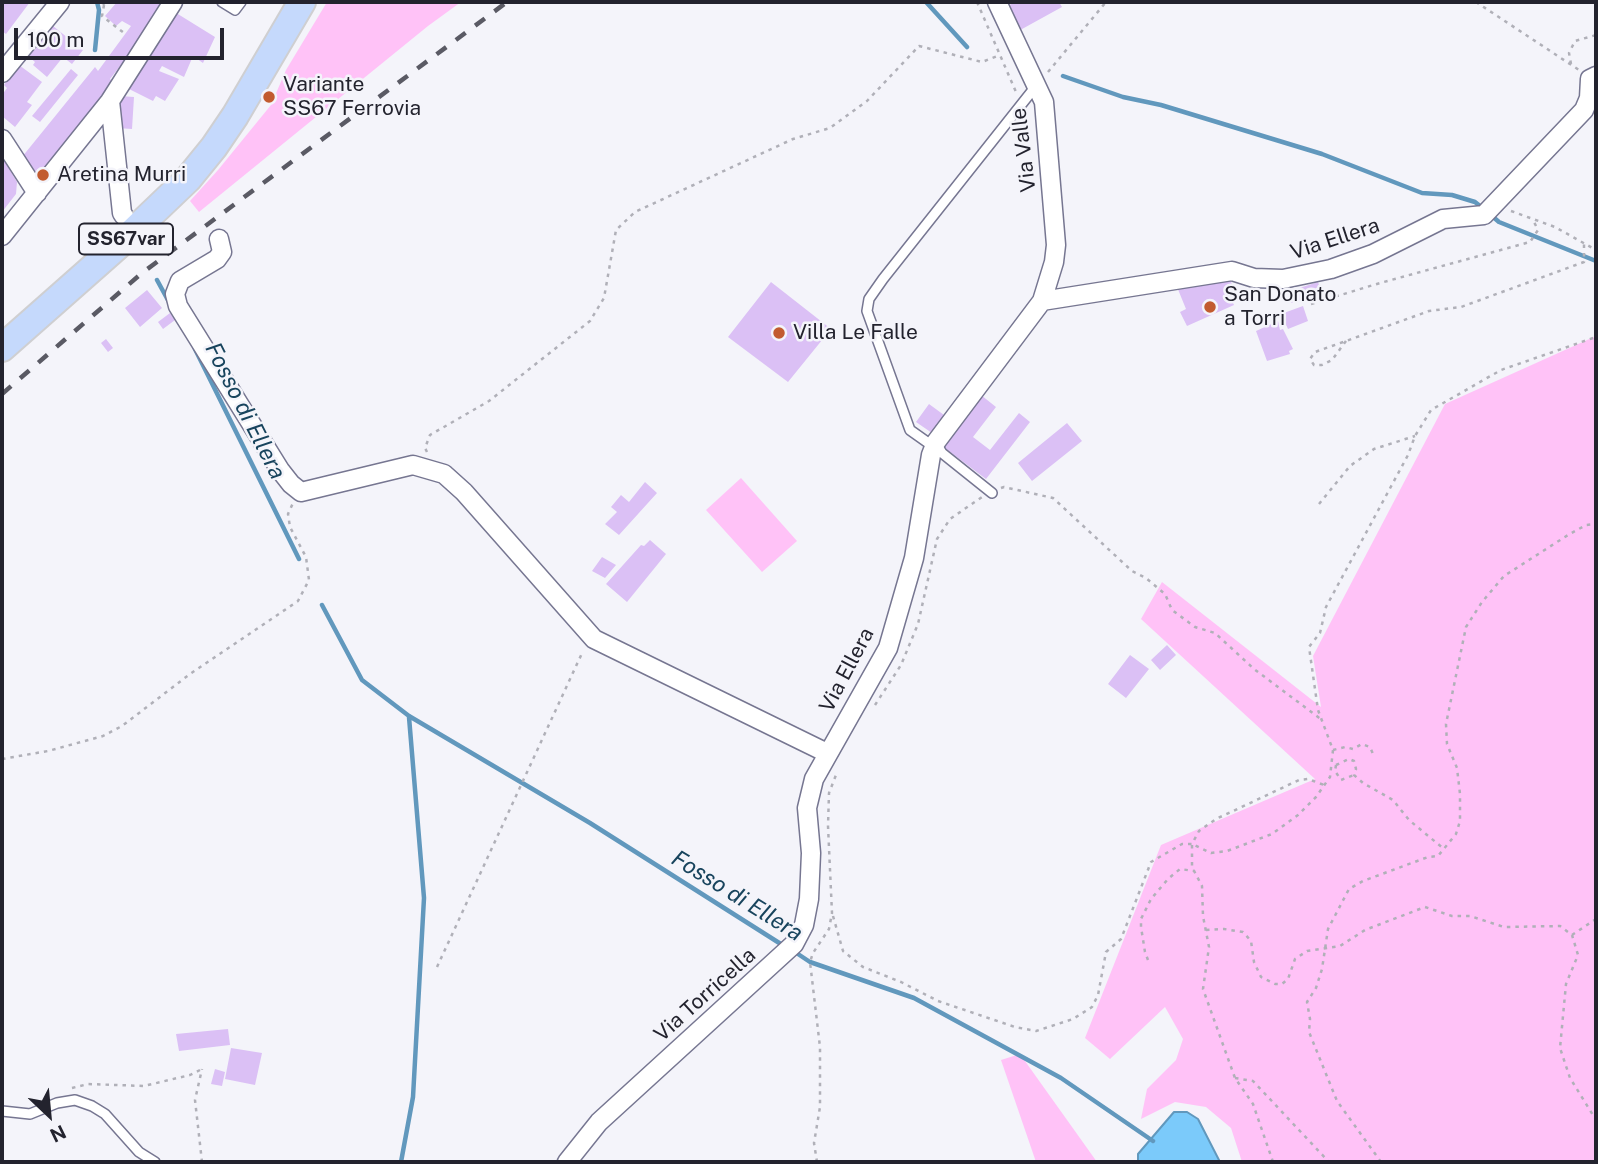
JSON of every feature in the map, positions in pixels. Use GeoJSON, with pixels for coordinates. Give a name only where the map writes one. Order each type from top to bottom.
{"type":"FeatureCollection","features":[{"type":"Feature","properties":{"kind":"main road","name":"SS67var"},"geometry":{"type":"LineString","coordinates":[[2,348],[152,215],[206,158],[235,116],[302,2]]}},
{"type":"Feature","properties":{"kind":"main road","name":"SS67var"},"geometry":{"type":"LineString","coordinates":[[235,116],[281,60],[316,2]]}},
{"type":"Feature","properties":{"kind":"street"},"geometry":{"type":"LineString","coordinates":[[2,73],[60,2]]}},
{"type":"Feature","properties":{"kind":"street"},"geometry":{"type":"LineString","coordinates":[[2,236],[110,101],[173,2]]}},
{"type":"Feature","properties":{"kind":"street","name":"Via Valle"},"geometry":{"type":"LineString","coordinates":[[997,2],[1044,102],[1049,136],[1056,245],[1054,262],[1042,301]]}},
{"type":"Feature","properties":{"kind":"street"},"geometry":{"type":"LineString","coordinates":[[1489,210],[1584,110],[1589,98],[1590,79],[1596,76]]}},
{"type":"Feature","properties":{"kind":"street"},"geometry":{"type":"LineString","coordinates":[[110,101],[124,216]]}},
{"type":"Feature","properties":{"kind":"street"},"geometry":{"type":"LineString","coordinates":[[2,139],[37,193]]}},
{"type":"Feature","properties":{"kind":"street","name":"Via Ellera"},"geometry":{"type":"LineString","coordinates":[[827,753],[888,648],[914,558],[935,444],[1042,301],[1232,271],[1254,278],[1283,279],[1331,268],[1373,254],[1443,219],[1489,210]]}},
{"type":"Feature","properties":{"kind":"street"},"geometry":{"type":"LineString","coordinates":[[219,239],[222,252],[217,259],[180,281],[175,294],[178,306],[280,470],[301,492],[413,465],[444,474],[464,492],[591,635],[827,753]]}},
{"type":"Feature","properties":{"kind":"street","name":"Via Torricella"},"geometry":{"type":"LineString","coordinates":[[567,1162],[599,1122],[791,948],[804,925],[809,900],[811,853],[807,808],[814,779],[827,753]]}},
{"type":"Feature","properties":{"kind":"lane"},"geometry":{"type":"LineString","coordinates":[[222,2],[235,10],[241,2]]}},
{"type":"Feature","properties":{"kind":"lane"},"geometry":{"type":"LineString","coordinates":[[992,493],[942,453],[935,444],[910,430],[867,311],[869,299],[883,279],[1037,86]]}},
{"type":"Feature","properties":{"kind":"lane"},"geometry":{"type":"LineString","coordinates":[[2,1111],[30,1114],[57,1103],[75,1100],[105,1114],[139,1152],[155,1162]]}},
{"type":"Feature","properties":{"kind":"path"},"geometry":{"type":"LineString","coordinates":[[977,2],[1021,104]]}},
{"type":"Feature","properties":{"kind":"path"},"geometry":{"type":"LineString","coordinates":[[1037,86],[1106,2]]}},
{"type":"Feature","properties":{"kind":"path"},"geometry":{"type":"LineString","coordinates":[[1476,2],[1571,64],[1569,53],[1575,41],[1596,35]]}},
{"type":"Feature","properties":{"kind":"path"},"geometry":{"type":"LineString","coordinates":[[105,3],[102,16],[124,33]]}},
{"type":"Feature","properties":{"kind":"path"},"geometry":{"type":"LineString","coordinates":[[436,471],[425,449],[430,435],[489,401],[590,321],[604,298],[616,230],[635,212],[793,139],[830,128],[867,101],[919,46],[982,62],[1000,55]]}},
{"type":"Feature","properties":{"kind":"path"},"geometry":{"type":"LineString","coordinates":[[1489,210],[1555,227],[1596,250]]}},
{"type":"Feature","properties":{"kind":"path"},"geometry":{"type":"LineString","coordinates":[[1311,304],[1530,242],[1538,230],[1532,220]]}},
{"type":"Feature","properties":{"kind":"path"},"geometry":{"type":"LineString","coordinates":[[1346,341],[1332,360],[1322,365],[1314,365],[1310,359],[1315,352],[1429,311],[1461,307],[1584,262],[1584,243]]}},
{"type":"Feature","properties":{"kind":"path"},"geometry":{"type":"LineString","coordinates":[[1354,775],[1341,780],[1335,771],[1333,750],[1318,710],[1309,647],[1320,633],[1326,607],[1408,456],[1415,436],[1431,410],[1501,370],[1596,337]]}},
{"type":"Feature","properties":{"kind":"path"},"geometry":{"type":"LineString","coordinates":[[1319,504],[1350,466],[1366,454],[1415,436]]}},
{"type":"Feature","properties":{"kind":"path"},"geometry":{"type":"LineString","coordinates":[[872,711],[901,665],[918,624],[937,540],[950,519],[978,499],[1004,486],[1053,498],[1132,571],[1146,578],[1165,594],[1172,610],[1195,626],[1215,633],[1254,669],[1322,720]]}},
{"type":"Feature","properties":{"kind":"path"},"geometry":{"type":"LineString","coordinates":[[2,759],[48,751],[103,736],[122,726],[190,674],[299,601],[309,580],[306,556],[290,527],[288,514],[301,492]]}},
{"type":"Feature","properties":{"kind":"path"},"geometry":{"type":"LineString","coordinates":[[1381,1162],[1337,1101],[1309,1032],[1307,1002],[1316,988],[1328,929],[1349,889],[1363,881],[1428,857],[1438,856],[1457,834],[1460,821],[1457,768],[1447,744],[1446,724],[1466,627],[1482,602],[1504,576],[1568,535],[1586,525],[1596,524]]}},
{"type":"Feature","properties":{"kind":"path"},"geometry":{"type":"LineString","coordinates":[[437,967],[591,635]]}},
{"type":"Feature","properties":{"kind":"path"},"geometry":{"type":"LineString","coordinates":[[1333,750],[1345,747],[1353,749],[1362,744],[1370,747],[1373,754]]}},
{"type":"Feature","properties":{"kind":"path"},"geometry":{"type":"LineString","coordinates":[[1335,764],[1354,761],[1354,775]]}},
{"type":"Feature","properties":{"kind":"path"},"geometry":{"type":"LineString","coordinates":[[832,913],[843,951],[863,967],[938,1001],[1015,1027],[1036,1031],[1073,1019],[1093,1007],[1098,995],[1106,952],[1121,939],[1151,862],[1182,844],[1192,844],[1211,853],[1227,851],[1272,834],[1298,815],[1316,797],[1330,777],[1335,764]]}},
{"type":"Feature","properties":{"kind":"path"},"geometry":{"type":"LineString","coordinates":[[817,1162],[814,1143],[820,1107],[820,1047],[810,962],[829,929],[832,913],[829,793],[837,772]]}},
{"type":"Feature","properties":{"kind":"path"},"geometry":{"type":"LineString","coordinates":[[1354,775],[1393,800],[1409,820],[1444,849]]}},
{"type":"Feature","properties":{"kind":"path"},"geometry":{"type":"LineString","coordinates":[[1273,1162],[1253,1104],[1235,1077],[1203,989],[1209,947],[1203,916],[1202,886],[1194,871],[1192,844],[1199,831],[1216,819],[1299,780],[1308,779],[1324,785]]}},
{"type":"Feature","properties":{"kind":"path"},"geometry":{"type":"LineString","coordinates":[[1148,960],[1141,919],[1151,899],[1180,869],[1194,871]]}},
{"type":"Feature","properties":{"kind":"path"},"geometry":{"type":"LineString","coordinates":[[1206,930],[1243,932],[1251,941],[1254,962],[1261,977],[1275,984],[1282,984],[1288,979],[1294,959],[1307,951],[1340,946],[1365,930],[1425,907],[1452,916],[1471,916],[1504,927],[1560,926],[1572,935],[1578,955],[1566,984],[1560,1048],[1570,1078],[1596,1120]]}},
{"type":"Feature","properties":{"kind":"path"},"geometry":{"type":"LineString","coordinates":[[1572,935],[1596,919]]}},
{"type":"Feature","properties":{"kind":"path"},"geometry":{"type":"LineString","coordinates":[[70,1088],[88,1084],[144,1086],[190,1075],[202,1069],[195,1100],[202,1162]]}},
{"type":"Feature","properties":{"kind":"path"},"geometry":{"type":"LineString","coordinates":[[1235,1077],[1253,1081],[1329,1162]]}},
{"type":"Feature","properties":{"kind":"shaded area"},"geometry":{"type":"Polygon","coordinates":[[[327,2],[461,2],[199,212],[190,201],[271,105],[286,70],[327,2]]]}},
{"type":"Feature","properties":{"kind":"shaded area"},"geometry":{"type":"Polygon","coordinates":[[[1596,336],[1596,1162],[1242,1162],[1231,1128],[1206,1107],[1175,1102],[1141,1119],[1147,1089],[1176,1060],[1183,1039],[1165,1007],[1110,1059],[1085,1038],[1161,845],[1315,779],[1141,619],[1162,582],[1321,707],[1313,656],[1445,404],[1596,336]]]}},
{"type":"Feature","properties":{"kind":"shaded area"},"geometry":{"type":"Polygon","coordinates":[[[741,478],[797,541],[762,572],[706,510],[741,478]]]}},
{"type":"Feature","properties":{"kind":"shaded area"},"geometry":{"type":"Polygon","coordinates":[[[1020,1054],[1097,1162],[1036,1162],[1001,1060],[1020,1054]]]}},
{"type":"Feature","properties":{"kind":"water"},"geometry":{"type":"Polygon","coordinates":[[[1174,1112],[1187,1112],[1198,1119],[1220,1162],[1138,1162],[1138,1154],[1174,1112]]]}},
{"type":"Feature","properties":{"kind":"building"},"geometry":{"type":"Polygon","coordinates":[[[2,2],[30,2],[6,34],[2,31],[2,2]]]}},
{"type":"Feature","properties":{"kind":"building"},"geometry":{"type":"Polygon","coordinates":[[[117,2],[162,2],[154,13],[157,15],[152,25],[110,79],[115,83],[36,179],[22,157],[95,67],[98,71],[131,26],[122,21],[116,26],[105,16],[117,2]]]}},
{"type":"Feature","properties":{"kind":"building"},"geometry":{"type":"Polygon","coordinates":[[[1015,2],[1059,2],[1062,7],[1013,34],[1002,9],[1015,2]]]}},
{"type":"Feature","properties":{"kind":"building"},"geometry":{"type":"Polygon","coordinates":[[[173,11],[215,37],[203,63],[193,56],[184,77],[162,66],[159,71],[179,79],[165,101],[156,96],[153,101],[127,88],[173,11]]]}},
{"type":"Feature","properties":{"kind":"building"},"geometry":{"type":"Polygon","coordinates":[[[53,26],[83,50],[72,64],[63,57],[47,77],[33,65],[35,62],[28,56],[53,26]]]}},
{"type":"Feature","properties":{"kind":"building"},"geometry":{"type":"Polygon","coordinates":[[[19,65],[42,82],[27,102],[32,105],[15,127],[2,116],[2,95],[7,88],[4,85],[19,65]]]}},
{"type":"Feature","properties":{"kind":"building"},"geometry":{"type":"Polygon","coordinates":[[[71,69],[78,75],[40,122],[32,116],[71,69]]]}},
{"type":"Feature","properties":{"kind":"building"},"geometry":{"type":"Polygon","coordinates":[[[120,96],[134,97],[132,129],[116,128],[116,102],[120,96]]]}},
{"type":"Feature","properties":{"kind":"building"},"geometry":{"type":"Polygon","coordinates":[[[2,157],[17,182],[16,194],[2,212],[2,157]]]}},
{"type":"Feature","properties":{"kind":"building"},"geometry":{"type":"Polygon","coordinates":[[[1229,277],[1232,284],[1225,286],[1234,305],[1187,326],[1180,312],[1186,309],[1177,287],[1229,277]]]}},
{"type":"Feature","properties":{"kind":"building","name":"Villa Le Falle"},"geometry":{"type":"Polygon","coordinates":[[[771,282],[831,329],[788,382],[728,337],[771,282]]]}},
{"type":"Feature","properties":{"kind":"building"},"geometry":{"type":"Polygon","coordinates":[[[1318,282],[1322,293],[1291,303],[1287,292],[1318,282]]]}},
{"type":"Feature","properties":{"kind":"building"},"geometry":{"type":"Polygon","coordinates":[[[147,290],[162,308],[140,327],[125,308],[147,290]]]}},
{"type":"Feature","properties":{"kind":"building"},"geometry":{"type":"Polygon","coordinates":[[[1303,306],[1308,321],[1288,329],[1281,314],[1303,306]]]}},
{"type":"Feature","properties":{"kind":"building"},"geometry":{"type":"Polygon","coordinates":[[[170,313],[175,320],[163,329],[158,322],[170,313]]]}},
{"type":"Feature","properties":{"kind":"building"},"geometry":{"type":"Polygon","coordinates":[[[1278,321],[1280,330],[1283,329],[1293,349],[1289,351],[1290,354],[1267,361],[1256,331],[1278,321]]]}},
{"type":"Feature","properties":{"kind":"building"},"geometry":{"type":"Polygon","coordinates":[[[106,339],[113,348],[108,352],[101,343],[106,339]]]}},
{"type":"Feature","properties":{"kind":"building"},"geometry":{"type":"Polygon","coordinates":[[[981,395],[996,407],[973,437],[990,450],[1019,413],[1030,422],[986,479],[942,446],[981,395]]]}},
{"type":"Feature","properties":{"kind":"building"},"geometry":{"type":"Polygon","coordinates":[[[929,404],[944,415],[932,433],[916,422],[929,404]]]}},
{"type":"Feature","properties":{"kind":"building"},"geometry":{"type":"Polygon","coordinates":[[[1067,423],[1082,441],[1032,481],[1018,463],[1067,423]]]}},
{"type":"Feature","properties":{"kind":"building"},"geometry":{"type":"Polygon","coordinates":[[[645,482],[657,493],[619,535],[605,524],[617,512],[611,507],[621,495],[629,502],[645,482]]]}},
{"type":"Feature","properties":{"kind":"building"},"geometry":{"type":"Polygon","coordinates":[[[650,540],[666,554],[627,602],[606,584],[641,545],[644,546],[650,540]]]}},
{"type":"Feature","properties":{"kind":"building"},"geometry":{"type":"Polygon","coordinates":[[[602,557],[616,565],[605,578],[592,571],[602,557]]]}},
{"type":"Feature","properties":{"kind":"building"},"geometry":{"type":"Polygon","coordinates":[[[1167,645],[1176,655],[1160,670],[1151,660],[1167,645]]]}},
{"type":"Feature","properties":{"kind":"building"},"geometry":{"type":"Polygon","coordinates":[[[1130,655],[1149,669],[1126,698],[1108,684],[1130,655]]]}},
{"type":"Feature","properties":{"kind":"building"},"geometry":{"type":"Polygon","coordinates":[[[228,1029],[230,1045],[179,1051],[176,1034],[228,1029]]]}},
{"type":"Feature","properties":{"kind":"building"},"geometry":{"type":"Polygon","coordinates":[[[231,1048],[262,1053],[255,1085],[225,1079],[231,1048]]]}},
{"type":"Feature","properties":{"kind":"building"},"geometry":{"type":"Polygon","coordinates":[[[215,1069],[225,1072],[222,1086],[211,1084],[215,1069]]]}},
{"type":"Feature","properties":{"kind":"waterway","name":"Fosso di Ellera"},"geometry":{"type":"LineString","coordinates":[[95,50],[99,10],[97,2]]}},
{"type":"Feature","properties":{"kind":"waterway"},"geometry":{"type":"LineString","coordinates":[[926,2],[967,47]]}},
{"type":"Feature","properties":{"kind":"waterway"},"geometry":{"type":"LineString","coordinates":[[1063,76],[1123,97],[1161,105],[1322,154],[1422,193],[1452,195],[1475,202],[1485,210]]}},
{"type":"Feature","properties":{"kind":"waterway"},"geometry":{"type":"LineString","coordinates":[[1492,216],[1499,222],[1596,261]]}},
{"type":"Feature","properties":{"kind":"waterway","name":"Fosso di Ellera"},"geometry":{"type":"LineString","coordinates":[[157,280],[169,302]]}},
{"type":"Feature","properties":{"kind":"waterway","name":"Fosso di Ellera"},"geometry":{"type":"LineString","coordinates":[[195,349],[299,559]]}},
{"type":"Feature","properties":{"kind":"waterway","name":"Fosso di Ellera"},"geometry":{"type":"LineString","coordinates":[[322,605],[362,680],[409,716],[590,823],[784,946]]}},
{"type":"Feature","properties":{"kind":"waterway"},"geometry":{"type":"LineString","coordinates":[[401,1162],[413,1097],[424,898],[409,717]]}},
{"type":"Feature","properties":{"kind":"waterway","name":"Fosso di Ellera"},"geometry":{"type":"LineString","coordinates":[[792,950],[810,962],[914,998],[1061,1078],[1153,1141]]}},
{"type":"Feature","properties":{"kind":"railway"},"geometry":{"type":"LineString","coordinates":[[2,394],[142,273],[507,2]]}},
{"type":"Feature","properties":{"kind":"place","name":"Variante SS67 Ferrovia"},"geometry":{"type":"Point","coordinates":[269,97]}},
{"type":"Feature","properties":{"kind":"place","name":"Aretina Murri"},"geometry":{"type":"Point","coordinates":[43,175]}},
{"type":"Feature","properties":{"kind":"place","name":"San Donato a Torri"},"geometry":{"type":"Point","coordinates":[1210,307]}},
{"type":"Feature","properties":{"kind":"place","name":"Villa Le Falle"},"geometry":{"type":"Point","coordinates":[779,333]}}]}
